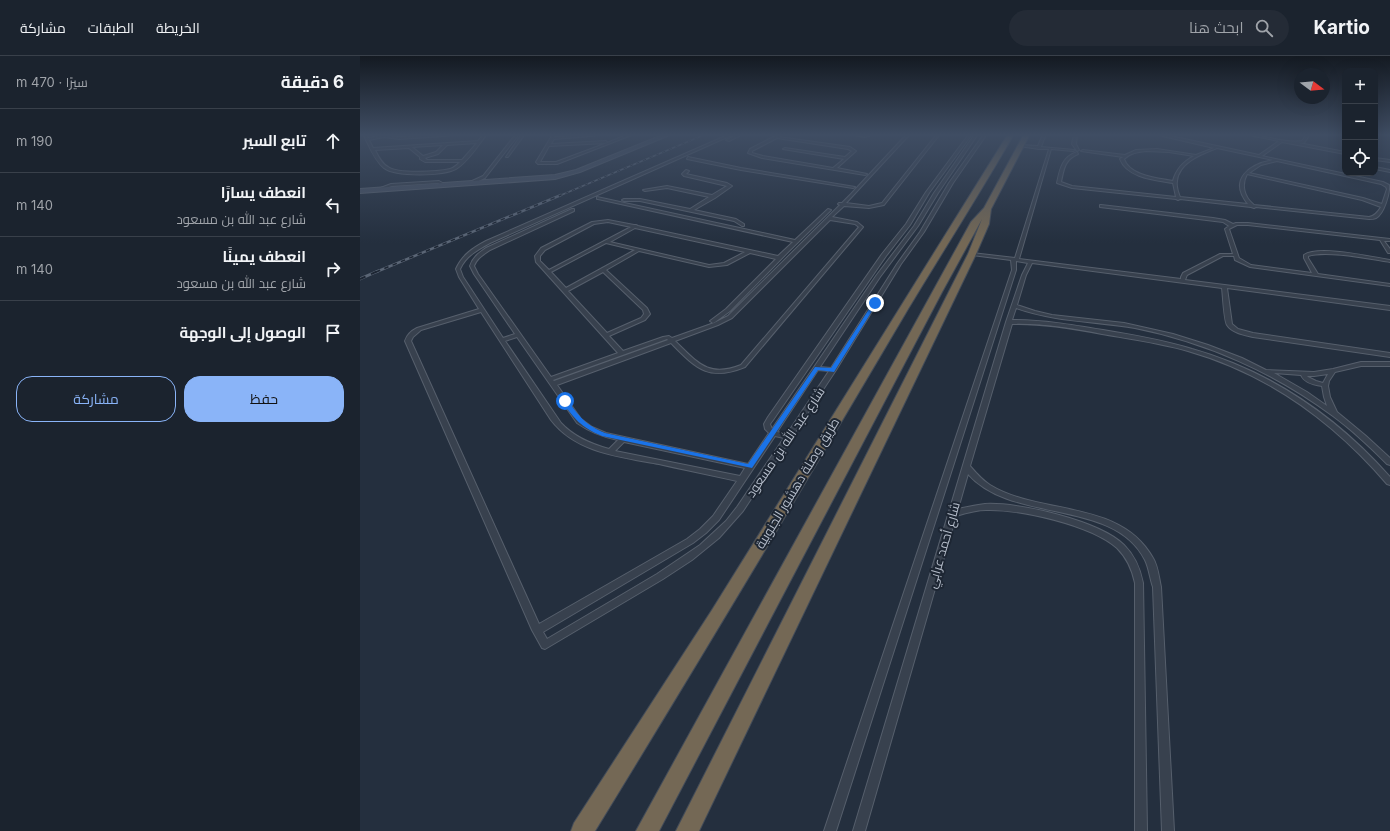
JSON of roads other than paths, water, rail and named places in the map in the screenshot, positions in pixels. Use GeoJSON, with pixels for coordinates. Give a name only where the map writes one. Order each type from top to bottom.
{"type":"FeatureCollection","features":[{"type":"Feature","properties":{"kind":"highway","name":"طريق وصلة دهشور الجنوبية"},"geometry":{"type":"LineString","coordinates":[[582,831],[722,608],[939,250],[990,170]]}},
{"type":"Feature","properties":{"kind":"highway"},"geometry":{"type":"LineString","coordinates":[[647,831],[975,222],[987,209],[1008,170]]}},
{"type":"Feature","properties":{"kind":"highway"},"geometry":{"type":"LineString","coordinates":[[687,831],[972,254],[985,224],[987,209]]}},
{"type":"Feature","properties":{"kind":"street"},"geometry":{"type":"LineString","coordinates":[[394,170],[449,170]]}},
{"type":"Feature","properties":{"kind":"street"},"geometry":{"type":"LineString","coordinates":[[484,177],[489,170]]}},
{"type":"Feature","properties":{"kind":"street"},"geometry":{"type":"LineString","coordinates":[[490,177],[495,170]]}},
{"type":"Feature","properties":{"kind":"street"},"geometry":{"type":"LineString","coordinates":[[477,186],[548,178],[568,174],[578,170]]}},
{"type":"Feature","properties":{"kind":"street"},"geometry":{"type":"LineString","coordinates":[[360,191],[497,181],[545,182],[570,177],[588,170]]}},
{"type":"Feature","properties":{"kind":"street"},"geometry":{"type":"LineString","coordinates":[[651,170],[482,245],[467,255],[460,262],[458,269],[461,277],[482,310],[558,426],[577,440],[610,452],[742,479]]}},
{"type":"Feature","properties":{"kind":"street"},"geometry":{"type":"LineString","coordinates":[[661,170],[546,221],[488,249],[479,254],[472,266],[476,274],[579,421],[590,429],[622,440],[750,467]]}},
{"type":"Feature","properties":{"kind":"street"},"geometry":{"type":"LineString","coordinates":[[737,170],[803,182],[854,186]]}},
{"type":"Feature","properties":{"kind":"street"},"geometry":{"type":"LineString","coordinates":[[762,170],[854,186]]}},
{"type":"Feature","properties":{"kind":"street"},"geometry":{"type":"LineString","coordinates":[[839,170],[865,176]]}},
{"type":"Feature","properties":{"kind":"street"},"geometry":{"type":"LineString","coordinates":[[554,384],[670,339],[723,315],[787,250],[839,204],[870,170]]}},
{"type":"Feature","properties":{"kind":"street"},"geometry":{"type":"LineString","coordinates":[[550,379],[622,353],[716,324],[730,317],[828,218],[854,186],[871,170]]}},
{"type":"Feature","properties":{"kind":"street"},"geometry":{"type":"LineString","coordinates":[[839,204],[868,207],[883,204],[910,170]]}},
{"type":"Feature","properties":{"kind":"street"},"geometry":{"type":"LineString","coordinates":[[788,436],[773,433],[768,429],[767,424],[884,255],[908,225],[934,184],[948,170]]}},
{"type":"Feature","properties":{"kind":"street","name":"شارع عبد الله بن مسعود"},"geometry":{"type":"LineString","coordinates":[[948,170],[942,185],[916,226],[892,256],[716,518],[690,541],[537,630],[545,645],[675,568],[715,538],[740,509],[832,370],[899,264],[922,232],[960,170]]}},
{"type":"Feature","properties":{"kind":"street"},"geometry":{"type":"LineString","coordinates":[[830,831],[989,350],[1014,270],[1015,259],[1042,170]]}},
{"type":"Feature","properties":{"kind":"street"},"geometry":{"type":"LineString","coordinates":[[1062,170],[1059,183],[1072,187],[1254,207],[1368,218],[1376,217],[1390,188],[1386,184],[1323,170]]}},
{"type":"Feature","properties":{"kind":"street"},"geometry":{"type":"LineString","coordinates":[[1131,170],[1155,178],[1175,182]]}},
{"type":"Feature","properties":{"kind":"street"},"geometry":{"type":"LineString","coordinates":[[1178,199],[1175,182],[1181,170]]}},
{"type":"Feature","properties":{"kind":"street"},"geometry":{"type":"LineString","coordinates":[[1251,170],[1245,176],[1242,187],[1245,199],[1254,207]]}},
{"type":"Feature","properties":{"kind":"street"},"geometry":{"type":"LineString","coordinates":[[687,171],[684,174],[685,175],[730,186],[690,211]]}},
{"type":"Feature","properties":{"kind":"street"},"geometry":{"type":"LineString","coordinates":[[645,173],[652,174]]}},
{"type":"Feature","properties":{"kind":"street"},"geometry":{"type":"LineString","coordinates":[[1245,176],[1267,179],[1363,199],[1384,201]]}},
{"type":"Feature","properties":{"kind":"street"},"geometry":{"type":"LineString","coordinates":[[471,183],[484,177],[490,177],[492,180],[497,181]]}},
{"type":"Feature","properties":{"kind":"street"},"geometry":{"type":"LineString","coordinates":[[934,184],[942,185]]}},
{"type":"Feature","properties":{"kind":"street"},"geometry":{"type":"LineString","coordinates":[[645,190],[667,187],[714,197]]}},
{"type":"Feature","properties":{"kind":"street"},"geometry":{"type":"LineString","coordinates":[[604,196],[743,225],[798,240]]}},
{"type":"Feature","properties":{"kind":"street"},"geometry":{"type":"LineString","coordinates":[[598,198],[798,240]]}},
{"type":"Feature","properties":{"kind":"street"},"geometry":{"type":"LineString","coordinates":[[1241,205],[1245,199]]}},
{"type":"Feature","properties":{"kind":"street"},"geometry":{"type":"LineString","coordinates":[[1363,199],[1382,206]]}},
{"type":"Feature","properties":{"kind":"street"},"geometry":{"type":"LineString","coordinates":[[624,200],[636,200],[735,220],[743,225]]}},
{"type":"Feature","properties":{"kind":"street"},"geometry":{"type":"LineString","coordinates":[[1101,206],[1213,219],[1224,221],[1231,225],[1248,224],[1390,240]]}},
{"type":"Feature","properties":{"kind":"street"},"geometry":{"type":"LineString","coordinates":[[670,339],[695,364],[704,370],[724,373],[734,371],[743,366],[860,227],[860,225],[856,222],[828,218]]}},
{"type":"Feature","properties":{"kind":"street"},"geometry":{"type":"LineString","coordinates":[[538,219],[546,221]]}},
{"type":"Feature","properties":{"kind":"street"},"geometry":{"type":"LineString","coordinates":[[622,353],[538,261],[536,258],[543,249],[593,223],[608,221],[779,258]]}},
{"type":"Feature","properties":{"kind":"street"},"geometry":{"type":"LineString","coordinates":[[908,225],[916,226]]}},
{"type":"Feature","properties":{"kind":"street"},"geometry":{"type":"LineString","coordinates":[[1231,225],[1227,229],[1236,255],[1240,262],[1250,266],[1390,285]]}},
{"type":"Feature","properties":{"kind":"street"},"geometry":{"type":"LineString","coordinates":[[548,272],[636,226]]}},
{"type":"Feature","properties":{"kind":"street"},"geometry":{"type":"LineString","coordinates":[[1381,239],[1390,252]]}},
{"type":"Feature","properties":{"kind":"street"},"geometry":{"type":"LineString","coordinates":[[606,242],[713,266],[725,264],[749,252]]}},
{"type":"Feature","properties":{"kind":"street"},"geometry":{"type":"LineString","coordinates":[[565,291],[638,250]]}},
{"type":"Feature","properties":{"kind":"street"},"geometry":{"type":"LineString","coordinates":[[787,250],[795,251]]}},
{"type":"Feature","properties":{"kind":"street"},"geometry":{"type":"LineString","coordinates":[[1316,275],[1306,258],[1306,255],[1309,253],[1322,252],[1390,261]]}},
{"type":"Feature","properties":{"kind":"street"},"geometry":{"type":"LineString","coordinates":[[972,254],[1390,308]]}},
{"type":"Feature","properties":{"kind":"street"},"geometry":{"type":"LineString","coordinates":[[884,255],[892,256]]}},
{"type":"Feature","properties":{"kind":"street"},"geometry":{"type":"LineString","coordinates":[[1183,281],[1185,274],[1222,255],[1236,255]]}},
{"type":"Feature","properties":{"kind":"street","name":"شارع أحمد عرابي"},"geometry":{"type":"LineString","coordinates":[[859,831],[1009,322],[1024,275],[1031,261]]}},
{"type":"Feature","properties":{"kind":"street"},"geometry":{"type":"LineString","coordinates":[[603,269],[645,309],[647,314],[643,319],[606,335]]}},
{"type":"Feature","properties":{"kind":"street"},"geometry":{"type":"LineString","coordinates":[[865,283],[873,284]]}},
{"type":"Feature","properties":{"kind":"street"},"geometry":{"type":"LineString","coordinates":[[1224,286],[1229,324],[1232,328],[1253,335],[1390,355]]}},
{"type":"Feature","properties":{"kind":"street"},"geometry":{"type":"LineString","coordinates":[[1014,306],[1040,314],[1123,325],[1159,332],[1212,349],[1260,369],[1289,385],[1334,414],[1362,436],[1390,462]]}},
{"type":"Feature","properties":{"kind":"street"},"geometry":{"type":"LineString","coordinates":[[482,310],[419,329],[409,337],[408,341],[537,630]]}},
{"type":"Feature","properties":{"kind":"street"},"geometry":{"type":"LineString","coordinates":[[839,320],[848,321]]}},
{"type":"Feature","properties":{"kind":"street"},"geometry":{"type":"LineString","coordinates":[[1009,322],[1048,323],[1138,337],[1179,347],[1220,360],[1270,384],[1321,417],[1361,451],[1390,482]]}},
{"type":"Feature","properties":{"kind":"street"},"geometry":{"type":"LineString","coordinates":[[502,340],[519,334]]}},
{"type":"Feature","properties":{"kind":"street"},"geometry":{"type":"LineString","coordinates":[[989,350],[1000,352]]}},
{"type":"Feature","properties":{"kind":"street"},"geometry":{"type":"LineString","coordinates":[[1260,369],[1304,374],[1333,372],[1361,364],[1390,364]]}},
{"type":"Feature","properties":{"kind":"street"},"geometry":{"type":"LineString","coordinates":[[817,368],[832,370]]}},
{"type":"Feature","properties":{"kind":"street"},"geometry":{"type":"LineString","coordinates":[[1333,372],[1325,385],[1326,398],[1334,414]]}},
{"type":"Feature","properties":{"kind":"street"},"geometry":{"type":"LineString","coordinates":[[1304,374],[1305,378],[1310,382],[1325,385]]}},
{"type":"Feature","properties":{"kind":"street"},"geometry":{"type":"LineString","coordinates":[[610,452],[622,440]]}},
{"type":"Feature","properties":{"kind":"street"},"geometry":{"type":"LineString","coordinates":[[966,466],[986,486],[1004,495],[1094,517],[1112,524],[1138,544],[1149,559],[1155,573],[1157,587],[1168,831]]}},
{"type":"Feature","properties":{"kind":"street"},"geometry":{"type":"LineString","coordinates":[[952,514],[980,507],[1002,506],[1084,526],[1111,539],[1125,551],[1133,563],[1138,583],[1141,831]]}},
{"type":"Feature","properties":{"kind":"railway"},"geometry":{"type":"LineString","coordinates":[[559,196],[620,170]]}},
{"type":"Feature","properties":{"kind":"railway"},"geometry":{"type":"LineString","coordinates":[[376,272],[561,195]]}},
{"type":"Feature","properties":{"kind":"railway"},"geometry":{"type":"LineString","coordinates":[[360,279],[378,271]]}}]}
